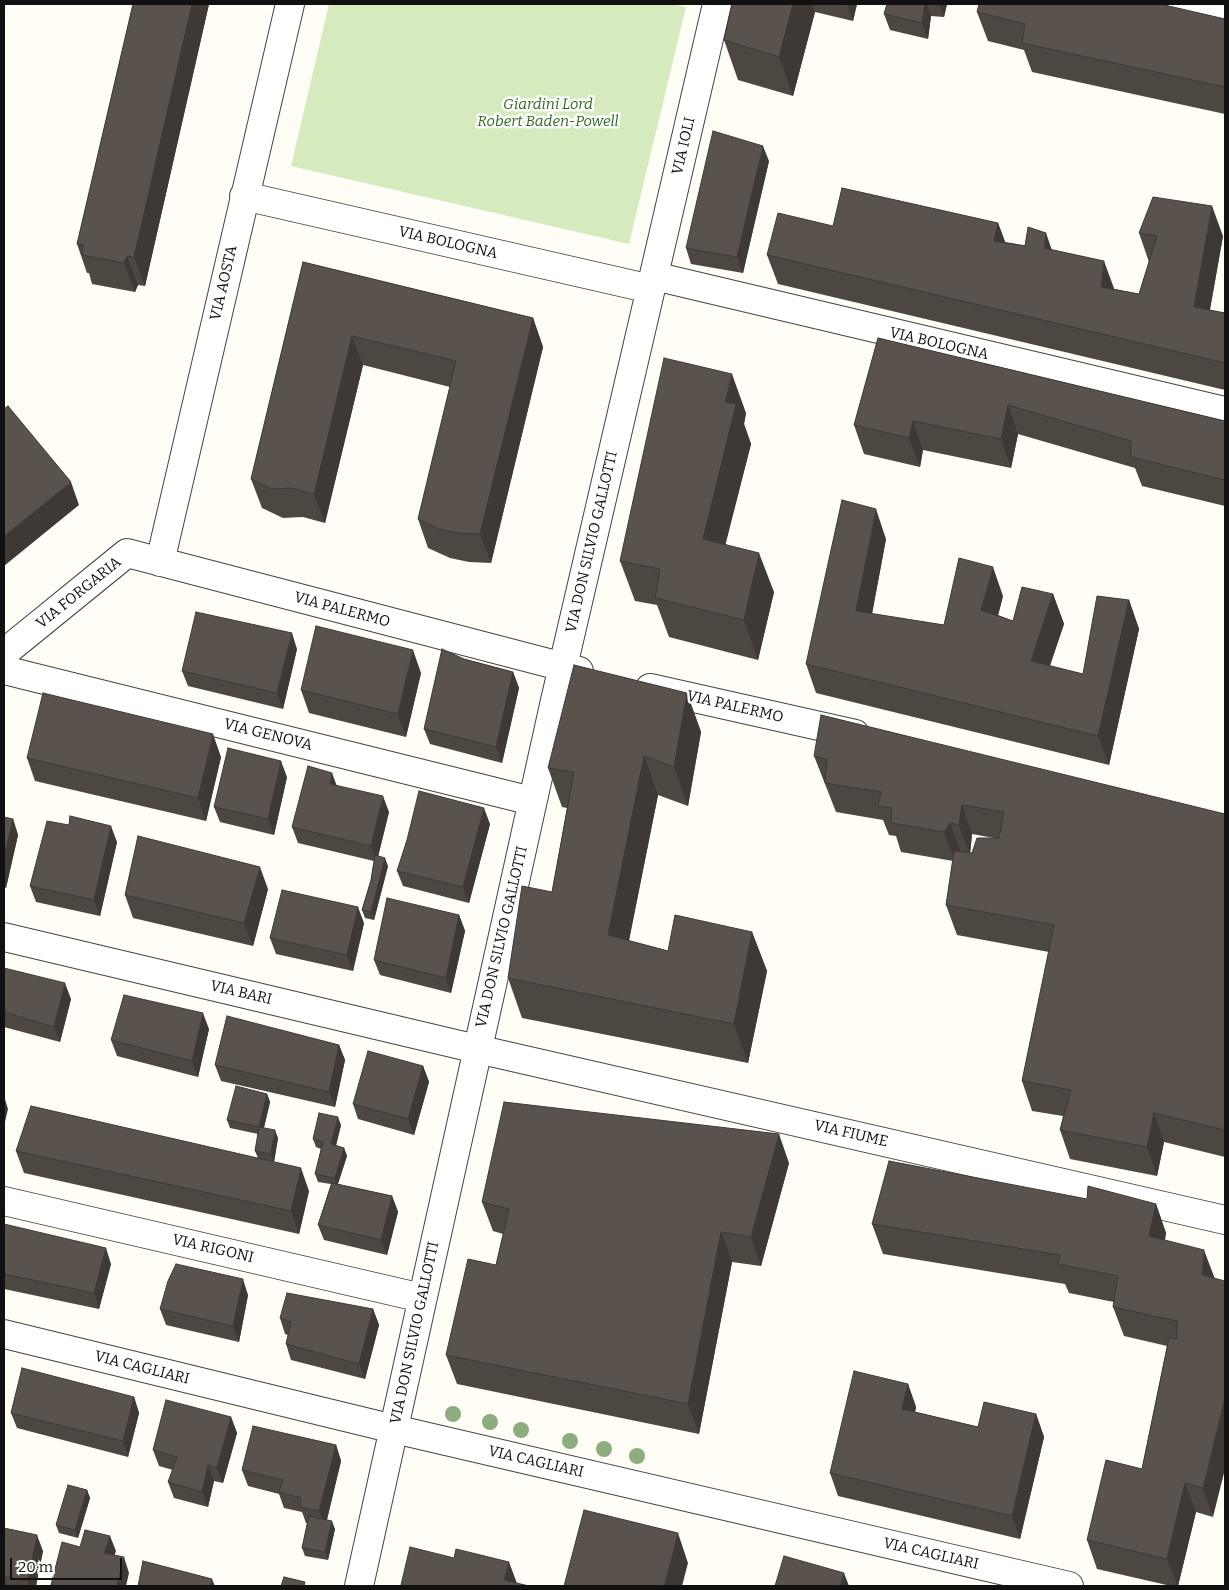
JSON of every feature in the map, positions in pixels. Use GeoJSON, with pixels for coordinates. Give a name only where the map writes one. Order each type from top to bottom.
{"type":"FeatureCollection","features":[{"type":"Feature","properties":{"kind":"street","name":"VIA AOSTA"},"geometry":{"type":"LineString","coordinates":[[160,562],[290,4]]}},
{"type":"Feature","properties":{"kind":"street","name":"VIA IOLI"},"geometry":{"type":"LineString","coordinates":[[652,283],[717,4]]}},
{"type":"Feature","properties":{"kind":"street"},"geometry":{"type":"LineString","coordinates":[[1181,4],[1225,14]]}},
{"type":"Feature","properties":{"kind":"street","name":"VIA BOLOGNA"},"geometry":{"type":"LineString","coordinates":[[244,196],[652,283],[1225,411]]}},
{"type":"Feature","properties":{"kind":"street","name":"VIA DON SILVIO GALLOTTI"},"geometry":{"type":"LineString","coordinates":[[359,1586],[532,801],[652,283]]}},
{"type":"Feature","properties":{"kind":"street","name":"VIA FORGARIA"},"geometry":{"type":"LineString","coordinates":[[4,653],[127,553],[160,562]]}},
{"type":"Feature","properties":{"kind":"street","name":"VIA PALERMO"},"geometry":{"type":"LineString","coordinates":[[160,562],[562,668],[601,676]]}},
{"type":"Feature","properties":{"kind":"street","name":"VIA GENOVA"},"geometry":{"type":"LineString","coordinates":[[4,670],[532,801]]}},
{"type":"Feature","properties":{"kind":"street","name":"VIA PALERMO"},"geometry":{"type":"LineString","coordinates":[[630,683],[879,740]]}},
{"type":"Feature","properties":{"kind":"street","name":"VIA BARI"},"geometry":{"type":"LineString","coordinates":[[4,937],[477,1049]]}},
{"type":"Feature","properties":{"kind":"street","name":"VIA FIUME"},"geometry":{"type":"LineString","coordinates":[[477,1049],[1225,1220]]}},
{"type":"Feature","properties":{"kind":"street","name":"VIA RIGONI"},"geometry":{"type":"LineString","coordinates":[[4,1200],[422,1298]]}},
{"type":"Feature","properties":{"kind":"street","name":"VIA CAGLIARI"},"geometry":{"type":"LineString","coordinates":[[4,1334],[394,1429],[1069,1586]]}},
{"type":"Feature","properties":{"kind":"green space","name":"Giardini Lord Robert Baden-Powell"},"geometry":{"type":"Polygon","coordinates":[[[329,4],[671,4],[686,7],[629,244],[291,166],[329,4]]]}},
{"type":"Feature","properties":{"kind":"building"},"geometry":{"type":"Polygon","coordinates":[[[133,4],[192,4],[134,257],[127,256],[124,263],[82,255],[83,245],[77,244],[133,4]]]}},
{"type":"Feature","properties":{"kind":"building"},"geometry":{"type":"Polygon","coordinates":[[[732,4],[793,4],[779,57],[724,40],[732,4]]]}},
{"type":"Feature","properties":{"kind":"building"},"geometry":{"type":"Polygon","coordinates":[[[887,4],[925,4],[922,23],[884,14],[887,4]]]}},
{"type":"Feature","properties":{"kind":"building"},"geometry":{"type":"Polygon","coordinates":[[[979,4],[1160,4],[1225,19],[1225,87],[1022,43],[1025,24],[977,12],[979,4]]]}},
{"type":"Feature","properties":{"kind":"building"},"geometry":{"type":"Polygon","coordinates":[[[713,131],[763,146],[737,257],[686,248],[713,131]]]}},
{"type":"Feature","properties":{"kind":"building"},"geometry":{"type":"Polygon","coordinates":[[[842,188],[998,223],[994,241],[1025,246],[1028,227],[1046,233],[1044,248],[1104,261],[1101,287],[1139,294],[1157,236],[1139,233],[1153,197],[1212,206],[1194,307],[1225,313],[1225,363],[767,255],[778,213],[833,226],[842,188]]]}},
{"type":"Feature","properties":{"kind":"building"},"geometry":{"type":"Polygon","coordinates":[[[303,262],[533,318],[480,534],[458,533],[439,529],[418,519],[456,361],[352,336],[314,494],[292,488],[272,489],[251,479],[303,262]]]}},
{"type":"Feature","properties":{"kind":"building"},"geometry":{"type":"Polygon","coordinates":[[[878,338],[1225,421],[1225,480],[1131,457],[1131,441],[1008,405],[1001,439],[913,421],[909,438],[854,425],[878,338]]]}},
{"type":"Feature","properties":{"kind":"building"},"geometry":{"type":"Polygon","coordinates":[[[664,358],[732,374],[725,402],[736,404],[703,539],[759,553],[744,620],[655,598],[660,569],[620,561],[664,358]]]}},
{"type":"Feature","properties":{"kind":"building"},"geometry":{"type":"Polygon","coordinates":[[[8,406],[71,482],[4,536],[4,409],[8,406]]]}},
{"type":"Feature","properties":{"kind":"building"},"geometry":{"type":"Polygon","coordinates":[[[842,500],[876,509],[856,611],[944,625],[959,558],[993,567],[981,610],[1013,621],[1022,587],[1053,594],[1031,661],[1083,674],[1097,596],[1129,600],[1098,736],[806,664],[842,500]]]}},
{"type":"Feature","properties":{"kind":"building"},"geometry":{"type":"Polygon","coordinates":[[[196,612],[292,633],[277,693],[182,671],[196,612]]]}},
{"type":"Feature","properties":{"kind":"building"},"geometry":{"type":"Polygon","coordinates":[[[316,626],[413,650],[398,714],[301,690],[316,626]]]}},
{"type":"Feature","properties":{"kind":"building"},"geometry":{"type":"Polygon","coordinates":[[[442,649],[464,659],[513,672],[496,747],[424,729],[442,649]]]}},
{"type":"Feature","properties":{"kind":"building"},"geometry":{"type":"Polygon","coordinates":[[[574,665],[687,693],[674,767],[644,756],[608,935],[668,951],[675,915],[752,932],[734,1024],[508,978],[522,886],[552,892],[574,772],[548,768],[574,665]]]}},
{"type":"Feature","properties":{"kind":"building"},"geometry":{"type":"Polygon","coordinates":[[[43,693],[213,734],[198,798],[27,758],[43,693]]]}},
{"type":"Feature","properties":{"kind":"building"},"geometry":{"type":"Polygon","coordinates":[[[821,715],[1225,814],[1225,1130],[1154,1113],[1147,1147],[1060,1130],[1071,1090],[1022,1081],[1054,925],[946,905],[954,851],[972,853],[977,838],[999,838],[1004,812],[962,805],[959,825],[950,823],[944,832],[891,823],[892,808],[878,806],[881,792],[825,783],[827,759],[814,756],[821,715]]]}},
{"type":"Feature","properties":{"kind":"building"},"geometry":{"type":"Polygon","coordinates":[[[228,748],[281,761],[268,819],[214,807],[228,748]]]}},
{"type":"Feature","properties":{"kind":"building"},"geometry":{"type":"Polygon","coordinates":[[[308,766],[332,773],[330,784],[383,796],[371,846],[292,827],[308,766]]]}},
{"type":"Feature","properties":{"kind":"building"},"geometry":{"type":"Polygon","coordinates":[[[419,791],[484,808],[463,887],[397,871],[419,791]]]}},
{"type":"Feature","properties":{"kind":"building"},"geometry":{"type":"Polygon","coordinates":[[[70,816],[111,826],[94,900],[30,886],[47,821],[69,825],[70,816]]]}},
{"type":"Feature","properties":{"kind":"building"},"geometry":{"type":"Polygon","coordinates":[[[4,817],[13,819],[4,858],[4,817]]]}},
{"type":"Feature","properties":{"kind":"building"},"geometry":{"type":"Polygon","coordinates":[[[138,836],[260,867],[244,923],[125,895],[138,836]]]}},
{"type":"Feature","properties":{"kind":"building"},"geometry":{"type":"Polygon","coordinates":[[[375,855],[385,858],[371,912],[362,910],[371,880],[375,855]]]}},
{"type":"Feature","properties":{"kind":"building"},"geometry":{"type":"Polygon","coordinates":[[[282,890],[358,907],[347,955],[270,938],[282,890]]]}},
{"type":"Feature","properties":{"kind":"building"},"geometry":{"type":"Polygon","coordinates":[[[387,898],[459,915],[446,978],[374,960],[387,898]]]}},
{"type":"Feature","properties":{"kind":"building"},"geometry":{"type":"Polygon","coordinates":[[[4,968],[65,983],[54,1027],[4,1012],[4,968]]]}},
{"type":"Feature","properties":{"kind":"building"},"geometry":{"type":"Polygon","coordinates":[[[124,995],[203,1013],[192,1061],[111,1040],[124,995]]]}},
{"type":"Feature","properties":{"kind":"building"},"geometry":{"type":"Polygon","coordinates":[[[227,1016],[339,1045],[329,1092],[215,1065],[227,1016]]]}},
{"type":"Feature","properties":{"kind":"building"},"geometry":{"type":"Polygon","coordinates":[[[368,1051],[423,1066],[408,1119],[353,1104],[368,1051]]]}},
{"type":"Feature","properties":{"kind":"building"},"geometry":{"type":"Polygon","coordinates":[[[236,1086],[267,1094],[259,1127],[227,1120],[236,1086]]]}},
{"type":"Feature","properties":{"kind":"building"},"geometry":{"type":"Polygon","coordinates":[[[504,1102],[779,1134],[751,1237],[721,1232],[688,1404],[446,1355],[468,1259],[496,1265],[509,1209],[482,1202],[504,1102]]]}},
{"type":"Feature","properties":{"kind":"building"},"geometry":{"type":"Polygon","coordinates":[[[31,1106],[301,1168],[291,1211],[16,1151],[31,1106]]]}},
{"type":"Feature","properties":{"kind":"building"},"geometry":{"type":"Polygon","coordinates":[[[319,1113],[338,1117],[331,1144],[344,1148],[335,1178],[315,1174],[323,1142],[313,1139],[319,1113]]]}},
{"type":"Feature","properties":{"kind":"building"},"geometry":{"type":"Polygon","coordinates":[[[259,1127],[275,1130],[271,1154],[255,1151],[259,1127]]]}},
{"type":"Feature","properties":{"kind":"building"},"geometry":{"type":"Polygon","coordinates":[[[889,1161],[1087,1199],[1088,1186],[1156,1204],[1149,1236],[1204,1250],[1202,1275],[1225,1281],[1225,1397],[1203,1488],[1185,1483],[1167,1559],[1087,1540],[1106,1460],[1142,1469],[1169,1338],[1177,1339],[1177,1321],[1113,1307],[1118,1276],[1058,1264],[1060,1255],[872,1224],[889,1161]]]}},
{"type":"Feature","properties":{"kind":"building"},"geometry":{"type":"Polygon","coordinates":[[[332,1183],[392,1196],[381,1240],[318,1225],[332,1183]]]}},
{"type":"Feature","properties":{"kind":"building"},"geometry":{"type":"Polygon","coordinates":[[[4,1224],[106,1248],[94,1293],[4,1274],[4,1224]]]}},
{"type":"Feature","properties":{"kind":"building"},"geometry":{"type":"Polygon","coordinates":[[[176,1264],[243,1279],[233,1326],[160,1309],[168,1281],[176,1264]]]}},
{"type":"Feature","properties":{"kind":"building"},"geometry":{"type":"Polygon","coordinates":[[[287,1293],[373,1309],[359,1364],[286,1344],[291,1322],[280,1318],[287,1293]]]}},
{"type":"Feature","properties":{"kind":"building"},"geometry":{"type":"Polygon","coordinates":[[[22,1368],[134,1397],[123,1441],[11,1413],[22,1368]]]}},
{"type":"Feature","properties":{"kind":"building"},"geometry":{"type":"Polygon","coordinates":[[[854,1371],[908,1384],[902,1409],[978,1427],[984,1402],[1036,1414],[1012,1516],[830,1473],[854,1371]]]}},
{"type":"Feature","properties":{"kind":"building"},"geometry":{"type":"Polygon","coordinates":[[[166,1400],[231,1417],[217,1468],[208,1465],[202,1492],[168,1482],[177,1457],[153,1450],[166,1400]]]}},
{"type":"Feature","properties":{"kind":"building"},"geometry":{"type":"Polygon","coordinates":[[[253,1426],[336,1445],[319,1511],[300,1507],[301,1498],[279,1492],[283,1480],[242,1470],[253,1426]]]}},
{"type":"Feature","properties":{"kind":"building"},"geometry":{"type":"Polygon","coordinates":[[[68,1485],[87,1490],[75,1530],[56,1525],[68,1485]]]}},
{"type":"Feature","properties":{"kind":"building"},"geometry":{"type":"Polygon","coordinates":[[[584,1510],[678,1533],[664,1586],[564,1586],[584,1510]]]}},
{"type":"Feature","properties":{"kind":"building"},"geometry":{"type":"Polygon","coordinates":[[[309,1516],[332,1521],[325,1552],[302,1548],[309,1516]]]}},
{"type":"Feature","properties":{"kind":"building"},"geometry":{"type":"Polygon","coordinates":[[[4,1528],[37,1535],[28,1581],[4,1576],[4,1528]]]}},
{"type":"Feature","properties":{"kind":"building"},"geometry":{"type":"Polygon","coordinates":[[[85,1530],[110,1536],[104,1553],[124,1557],[117,1586],[51,1585],[62,1542],[80,1547],[85,1530]]]}},
{"type":"Feature","properties":{"kind":"building"},"geometry":{"type":"Polygon","coordinates":[[[410,1547],[454,1558],[456,1549],[509,1562],[504,1580],[529,1586],[401,1585],[410,1547]]]}},
{"type":"Feature","properties":{"kind":"building"},"geometry":{"type":"Polygon","coordinates":[[[784,1556],[844,1573],[840,1586],[775,1586],[784,1556]]]}},
{"type":"Feature","properties":{"kind":"building"},"geometry":{"type":"Polygon","coordinates":[[[143,1561],[212,1579],[210,1586],[138,1586],[143,1561]]]}},
{"type":"Feature","properties":{"kind":"building"},"geometry":{"type":"Polygon","coordinates":[[[284,1577],[305,1582],[304,1586],[281,1586],[284,1577]]]}}]}
